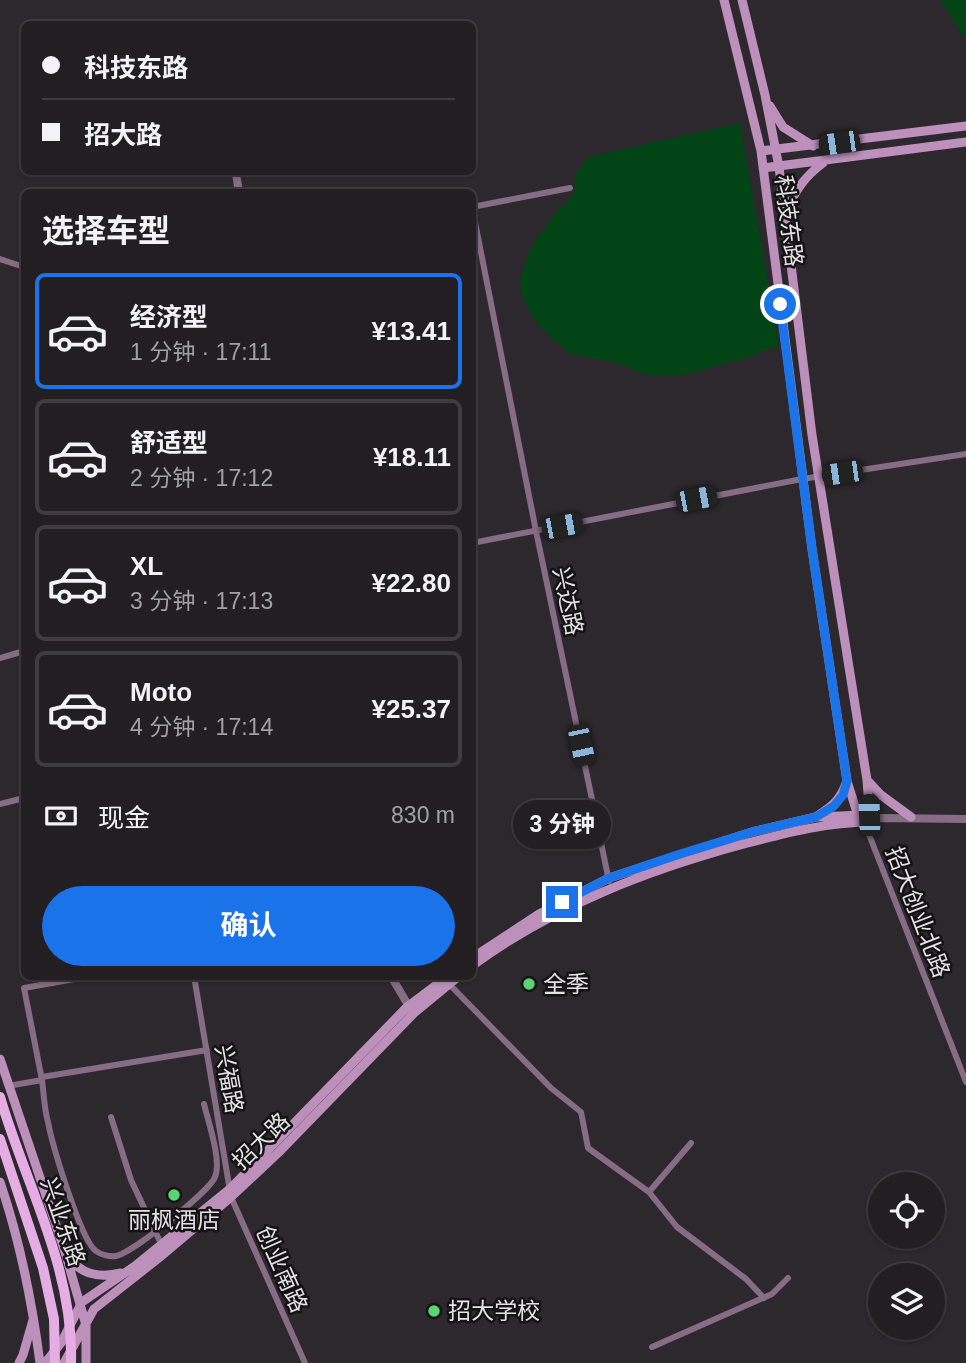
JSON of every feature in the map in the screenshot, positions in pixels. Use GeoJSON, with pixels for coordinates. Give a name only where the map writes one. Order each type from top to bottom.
{"type":"FeatureCollection","features":[{"type":"Feature","properties":{"kind":"main road","name":"科技东路"},"geometry":{"type":"LineString","coordinates":[[724,0],[761,151],[802,479],[847,781],[867,821]]}},
{"type":"Feature","properties":{"kind":"main road"},"geometry":{"type":"LineString","coordinates":[[742,0],[779,167],[818,477],[867,780],[867,821]]}},
{"type":"Feature","properties":{"kind":"main road"},"geometry":{"type":"LineString","coordinates":[[765,95],[783,127],[813,146]]}},
{"type":"Feature","properties":{"kind":"main road"},"geometry":{"type":"LineString","coordinates":[[761,151],[966,126]]}},
{"type":"Feature","properties":{"kind":"main road"},"geometry":{"type":"LineString","coordinates":[[763,168],[966,142]]}},
{"type":"Feature","properties":{"kind":"main road"},"geometry":{"type":"LineString","coordinates":[[786,214],[801,181],[826,161]]}},
{"type":"Feature","properties":{"kind":"main road"},"geometry":{"type":"LineString","coordinates":[[867,780],[881,795],[911,817]]}},
{"type":"Feature","properties":{"kind":"main road"},"geometry":{"type":"LineString","coordinates":[[816,817],[834,806],[843,795],[847,781]]}},
{"type":"Feature","properties":{"kind":"main road"},"geometry":{"type":"LineString","coordinates":[[476,955],[539,915],[608,884],[752,832],[816,817],[867,821]]}},
{"type":"Feature","properties":{"kind":"main road"},"geometry":{"type":"LineString","coordinates":[[476,963],[608,884],[799,829],[867,821]]}},
{"type":"Feature","properties":{"kind":"main road","name":"招大路"},"geometry":{"type":"LineString","coordinates":[[64,1363],[94,1309],[231,1192],[411,1010],[448,980]]}},
{"type":"Feature","properties":{"kind":"main road"},"geometry":{"type":"LineString","coordinates":[[0,1059],[65,1252],[86,1325],[86,1363]]}},
{"type":"Feature","properties":{"kind":"main road","name":"兴业东路"},"geometry":{"type":"LineString","coordinates":[[0,1097],[9,1129],[51,1236],[65,1289],[72,1363]]}},
{"type":"Feature","properties":{"kind":"main road"},"geometry":{"type":"LineString","coordinates":[[0,1139],[43,1268],[54,1319],[55,1363]]}},
{"type":"Feature","properties":{"kind":"main road"},"geometry":{"type":"LineString","coordinates":[[0,1182],[21,1256],[43,1363]]}},
{"type":"Feature","properties":{"kind":"main road","name":"招大路"},"geometry":{"type":"LineString","coordinates":[[80,1305],[163,1249]]}},
{"type":"Feature","properties":{"kind":"main road"},"geometry":{"type":"LineString","coordinates":[[65,1252],[74,1265],[94,1275],[119,1274],[135,1266]]}},
{"type":"Feature","properties":{"kind":"main road"},"geometry":{"type":"LineString","coordinates":[[43,1363],[61,1343],[80,1305]]}},
{"type":"Feature","properties":{"kind":"main road"},"geometry":{"type":"LineString","coordinates":[[19,1363],[34,1314]]}},
{"type":"Feature","properties":{"kind":"street"},"geometry":{"type":"LineString","coordinates":[[476,206],[570,188]]}},
{"type":"Feature","properties":{"kind":"street","name":"兴达路"},"geometry":{"type":"LineString","coordinates":[[476,227],[608,884]]}},
{"type":"Feature","properties":{"kind":"street"},"geometry":{"type":"LineString","coordinates":[[0,259],[21,266]]}},
{"type":"Feature","properties":{"kind":"street"},"geometry":{"type":"LineString","coordinates":[[476,542],[802,479],[966,454]]}},
{"type":"Feature","properties":{"kind":"street"},"geometry":{"type":"LineString","coordinates":[[0,658],[21,652]]}},
{"type":"Feature","properties":{"kind":"street"},"geometry":{"type":"LineString","coordinates":[[0,804],[21,800]]}},
{"type":"Feature","properties":{"kind":"street"},"geometry":{"type":"LineString","coordinates":[[867,821],[911,817],[966,819]]}},
{"type":"Feature","properties":{"kind":"street","name":"招大创业北路"},"geometry":{"type":"LineString","coordinates":[[867,821],[966,1082]]}},
{"type":"Feature","properties":{"kind":"street"},"geometry":{"type":"LineString","coordinates":[[69,980],[24,988],[52,1140],[82,1232],[96,1251],[119,1256],[155,1232],[205,1191],[216,1176],[217,1164],[204,1104]]}},
{"type":"Feature","properties":{"kind":"street","name":"兴福路"},"geometry":{"type":"LineString","coordinates":[[195,980],[231,1192]]}},
{"type":"Feature","properties":{"kind":"street"},"geometry":{"type":"LineString","coordinates":[[393,980],[411,1010]]}},
{"type":"Feature","properties":{"kind":"street"},"geometry":{"type":"LineString","coordinates":[[448,980],[551,1088],[581,1112],[589,1148],[649,1192],[677,1227],[746,1279],[764,1298]]}},
{"type":"Feature","properties":{"kind":"street"},"geometry":{"type":"LineString","coordinates":[[8,1086],[207,1050]]}},
{"type":"Feature","properties":{"kind":"street"},"geometry":{"type":"LineString","coordinates":[[111,1117],[131,1180],[163,1249]]}},
{"type":"Feature","properties":{"kind":"street"},"geometry":{"type":"LineString","coordinates":[[649,1192],[691,1143]]}},
{"type":"Feature","properties":{"kind":"street","name":"创业南路"},"geometry":{"type":"LineString","coordinates":[[231,1192],[306,1363]]}},
{"type":"Feature","properties":{"kind":"street"},"geometry":{"type":"LineString","coordinates":[[652,1347],[772,1294],[788,1278]]}},
{"type":"Feature","properties":{"kind":"green space"},"geometry":{"type":"Polygon","coordinates":[[[941,0],[966,0],[966,41],[941,0]]]}},
{"type":"Feature","properties":{"kind":"green space"},"geometry":{"type":"Polygon","coordinates":[[[740,123],[779,345],[750,357],[682,375],[647,375],[617,363],[570,354],[534,319],[522,296],[520,279],[537,238],[574,194],[575,175],[588,157],[740,123]]]}},
{"type":"Feature","properties":{"kind":"place","name":"全季"},"geometry":{"type":"Point","coordinates":[529,984]}},
{"type":"Feature","properties":{"kind":"place","name":"丽枫酒店"},"geometry":{"type":"Point","coordinates":[174,1195]}},
{"type":"Feature","properties":{"kind":"place","name":"招大学校"},"geometry":{"type":"Point","coordinates":[434,1311]}},
{"type":"Feature","properties":{"kind":"route"},"geometry":{"type":"LineString","coordinates":[[562,902],[609,878],[677,855],[752,832],[816,817],[834,806],[843,795],[847,781],[812,549],[780,304]]}}]}
